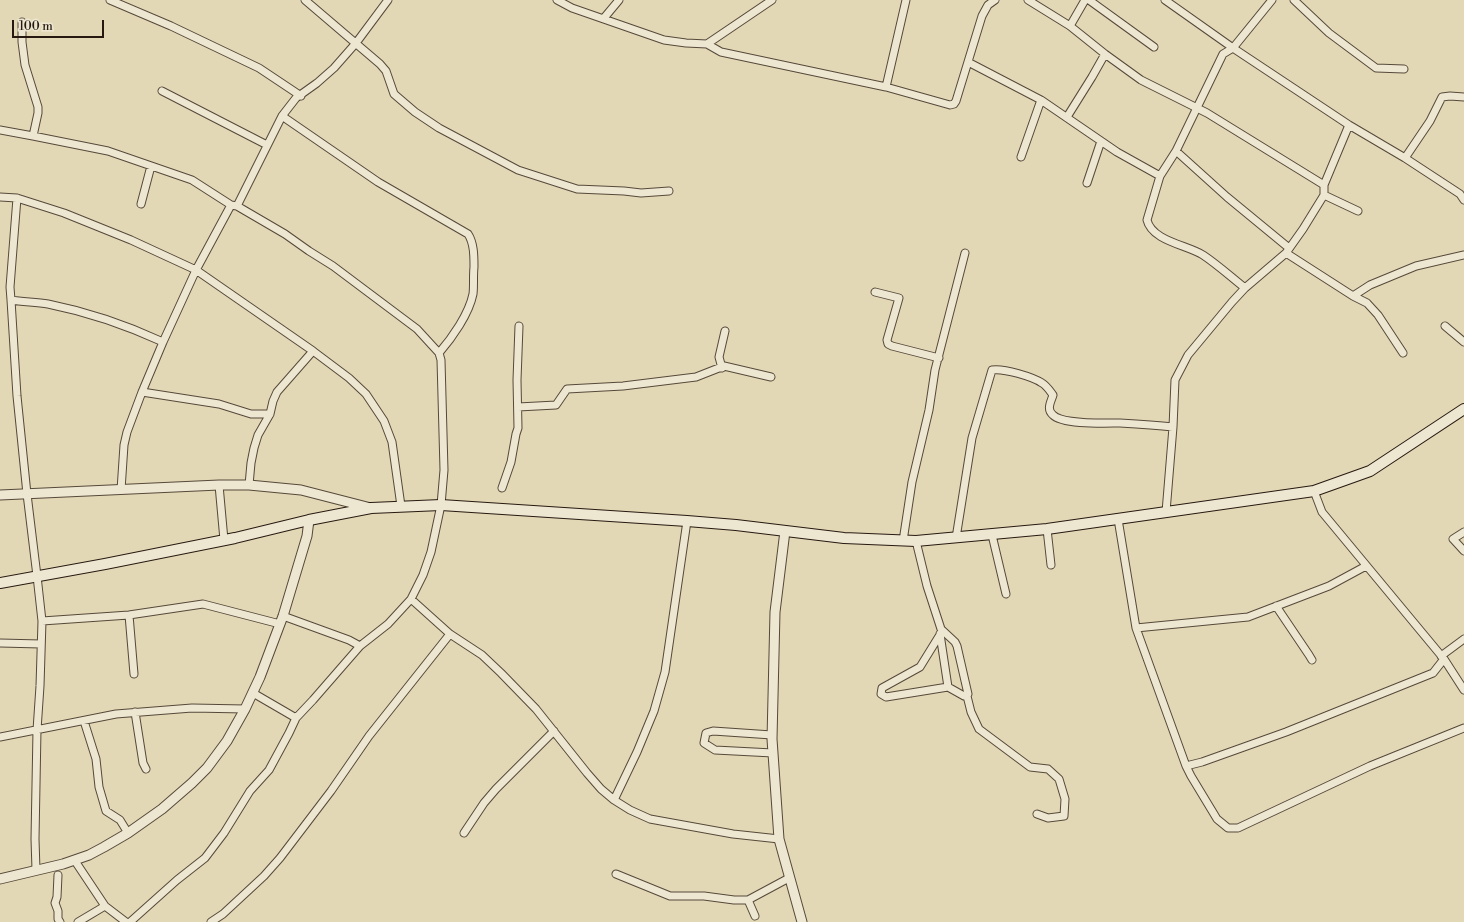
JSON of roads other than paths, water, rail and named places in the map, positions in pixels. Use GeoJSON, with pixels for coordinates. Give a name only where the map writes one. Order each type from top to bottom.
{"type":"FeatureCollection","features":[{"type":"Feature","properties":{"kind":"main road"},"geometry":{"type":"LineString","coordinates":[[0,583],[224,540],[309,520],[371,508],[401,506],[440,505],[687,521],[844,538],[903,541],[992,535],[1047,529],[1314,491],[1370,471],[1464,408]]}},
{"type":"Feature","properties":{"kind":"street"},"geometry":{"type":"LineString","coordinates":[[110,0],[171,26],[259,68],[301,96]]}},
{"type":"Feature","properties":{"kind":"street"},"geometry":{"type":"LineString","coordinates":[[305,0],[380,64],[386,71],[394,94],[415,112],[439,128],[466,143],[518,170],[577,188],[640,193],[669,192]]}},
{"type":"Feature","properties":{"kind":"street"},"geometry":{"type":"LineString","coordinates":[[121,490],[124,445],[127,432],[163,342],[196,270],[234,205],[282,116],[296,98],[301,96],[334,68],[356,43],[388,0]]}},
{"type":"Feature","properties":{"kind":"street"},"geometry":{"type":"LineString","coordinates":[[557,0],[572,8],[664,40],[707,44],[721,52],[886,87],[950,105],[954,104],[956,101],[982,16],[988,6],[995,0]]}},
{"type":"Feature","properties":{"kind":"street"},"geometry":{"type":"LineString","coordinates":[[604,18],[619,0]]}},
{"type":"Feature","properties":{"kind":"street"},"geometry":{"type":"LineString","coordinates":[[707,44],[772,0]]}},
{"type":"Feature","properties":{"kind":"street"},"geometry":{"type":"LineString","coordinates":[[886,87],[905,0]]}},
{"type":"Feature","properties":{"kind":"street"},"geometry":{"type":"LineString","coordinates":[[1028,0],[1070,26],[1141,80],[1196,108],[1324,185]]}},
{"type":"Feature","properties":{"kind":"street"},"geometry":{"type":"LineString","coordinates":[[1070,26],[1085,0]]}},
{"type":"Feature","properties":{"kind":"street"},"geometry":{"type":"LineString","coordinates":[[1089,0],[1154,47]]}},
{"type":"Feature","properties":{"kind":"street"},"geometry":{"type":"LineString","coordinates":[[1166,0],[1233,48],[1349,125],[1405,158],[1460,194],[1464,200]]}},
{"type":"Feature","properties":{"kind":"street"},"geometry":{"type":"LineString","coordinates":[[1245,288],[1201,254],[1173,243],[1152,231],[1147,220],[1160,176],[1176,151],[1223,54],[1233,48],[1272,0]]}},
{"type":"Feature","properties":{"kind":"street"},"geometry":{"type":"LineString","coordinates":[[1294,0],[1329,33],[1376,68],[1404,69]]}},
{"type":"Feature","properties":{"kind":"street"},"geometry":{"type":"LineString","coordinates":[[22,22],[22,42],[25,65],[38,107],[33,136]]}},
{"type":"Feature","properties":{"kind":"street"},"geometry":{"type":"LineString","coordinates":[[1067,117],[1105,54]]}},
{"type":"Feature","properties":{"kind":"street"},"geometry":{"type":"LineString","coordinates":[[968,62],[1040,100],[1117,152],[1160,176]]}},
{"type":"Feature","properties":{"kind":"street"},"geometry":{"type":"LineString","coordinates":[[162,91],[267,145]]}},
{"type":"Feature","properties":{"kind":"street"},"geometry":{"type":"LineString","coordinates":[[1405,158],[1430,121],[1442,97],[1464,97]]}},
{"type":"Feature","properties":{"kind":"street"},"geometry":{"type":"LineString","coordinates":[[1021,157],[1040,100]]}},
{"type":"Feature","properties":{"kind":"street"},"geometry":{"type":"LineString","coordinates":[[282,116],[378,182],[468,234],[472,244],[474,261],[473,293],[470,305],[446,345],[439,353]]}},
{"type":"Feature","properties":{"kind":"street"},"geometry":{"type":"LineString","coordinates":[[1166,512],[1173,427],[1175,380],[1178,373],[1188,355],[1232,302],[1245,288],[1287,250],[1303,229],[1324,195],[1324,185],[1349,125]]}},
{"type":"Feature","properties":{"kind":"street"},"geometry":{"type":"LineString","coordinates":[[0,130],[108,151],[192,180],[285,234],[333,266],[417,329],[439,353],[441,360],[444,470],[440,505],[431,552],[423,576],[412,599],[388,624],[360,646],[296,718],[269,770],[250,791],[214,847],[205,858],[177,880],[130,922]]}},
{"type":"Feature","properties":{"kind":"street"},"geometry":{"type":"LineString","coordinates":[[1087,183],[1101,141]]}},
{"type":"Feature","properties":{"kind":"street"},"geometry":{"type":"LineString","coordinates":[[1176,151],[1287,250],[1353,296],[1367,303],[1378,315],[1403,353]]}},
{"type":"Feature","properties":{"kind":"street"},"geometry":{"type":"LineString","coordinates":[[141,204],[151,166]]}},
{"type":"Feature","properties":{"kind":"street"},"geometry":{"type":"LineString","coordinates":[[1324,195],[1358,211]]}},
{"type":"Feature","properties":{"kind":"street"},"geometry":{"type":"LineString","coordinates":[[0,197],[17,198],[64,213],[131,240],[196,270],[314,351],[349,378],[366,394],[384,421],[392,442],[401,506]]}},
{"type":"Feature","properties":{"kind":"street"},"geometry":{"type":"LineString","coordinates":[[17,198],[10,287],[17,396],[42,621],[37,730],[35,839],[36,870]]}},
{"type":"Feature","properties":{"kind":"street"},"geometry":{"type":"LineString","coordinates":[[903,541],[912,482],[929,410],[939,358],[965,253]]}},
{"type":"Feature","properties":{"kind":"street"},"geometry":{"type":"LineString","coordinates":[[1353,296],[1370,285],[1416,266],[1464,255]]}},
{"type":"Feature","properties":{"kind":"street"},"geometry":{"type":"LineString","coordinates":[[875,292],[899,298],[887,340],[888,344],[939,358]]}},
{"type":"Feature","properties":{"kind":"street"},"geometry":{"type":"LineString","coordinates":[[11,300],[47,304],[86,313],[131,328],[163,342]]}},
{"type":"Feature","properties":{"kind":"street"},"geometry":{"type":"LineString","coordinates":[[502,488],[511,462],[518,428],[517,380],[519,326]]}},
{"type":"Feature","properties":{"kind":"street"},"geometry":{"type":"LineString","coordinates":[[1445,326],[1464,342]]}},
{"type":"Feature","properties":{"kind":"street"},"geometry":{"type":"LineString","coordinates":[[722,368],[719,357],[725,331]]}},
{"type":"Feature","properties":{"kind":"street"},"geometry":{"type":"LineString","coordinates":[[249,485],[254,448],[258,435],[270,414],[277,392],[314,351]]}},
{"type":"Feature","properties":{"kind":"street"},"geometry":{"type":"LineString","coordinates":[[518,407],[556,405],[567,389],[623,386],[696,377],[724,366],[771,377]]}},
{"type":"Feature","properties":{"kind":"street"},"geometry":{"type":"LineString","coordinates":[[956,538],[972,438],[992,370],[996,369],[1018,374],[1044,384],[1053,395],[1049,405],[1050,412],[1053,416],[1069,421],[1091,424],[1120,423],[1173,427]]}},
{"type":"Feature","properties":{"kind":"street"},"geometry":{"type":"LineString","coordinates":[[142,392],[219,404],[251,414],[270,414]]}},
{"type":"Feature","properties":{"kind":"street"},"geometry":{"type":"LineString","coordinates":[[0,495],[219,485],[249,485],[301,490],[371,508]]}},
{"type":"Feature","properties":{"kind":"street"},"geometry":{"type":"LineString","coordinates":[[219,485],[224,540]]}},
{"type":"Feature","properties":{"kind":"street"},"geometry":{"type":"LineString","coordinates":[[1314,491],[1322,512],[1443,658],[1464,690]]}},
{"type":"Feature","properties":{"kind":"street"},"geometry":{"type":"LineString","coordinates":[[1118,519],[1136,628],[1186,766],[1217,819],[1228,828],[1238,828],[1370,766],[1464,728]]}},
{"type":"Feature","properties":{"kind":"street"},"geometry":{"type":"LineString","coordinates":[[0,879],[75,861],[94,852],[128,833],[162,809],[207,768],[227,742],[260,677],[281,620],[305,543],[309,520]]}},
{"type":"Feature","properties":{"kind":"street"},"geometry":{"type":"LineString","coordinates":[[614,800],[637,752],[654,711],[665,672],[687,521]]}},
{"type":"Feature","properties":{"kind":"street"},"geometry":{"type":"LineString","coordinates":[[1047,529],[1051,565]]}},
{"type":"Feature","properties":{"kind":"street"},"geometry":{"type":"LineString","coordinates":[[785,531],[775,612],[772,735],[779,838],[802,922]]}},
{"type":"Feature","properties":{"kind":"street"},"geometry":{"type":"LineString","coordinates":[[1464,532],[1453,539],[1464,551]]}},
{"type":"Feature","properties":{"kind":"street"},"geometry":{"type":"LineString","coordinates":[[992,535],[1006,594]]}},
{"type":"Feature","properties":{"kind":"street"},"geometry":{"type":"LineString","coordinates":[[916,541],[927,586],[941,632],[948,686]]}},
{"type":"Feature","properties":{"kind":"street"},"geometry":{"type":"LineString","coordinates":[[1136,628],[1248,616],[1329,586],[1366,566]]}},
{"type":"Feature","properties":{"kind":"street"},"geometry":{"type":"LineString","coordinates":[[412,599],[450,634],[482,655],[501,673],[536,709],[601,789],[614,800],[630,810],[650,819],[726,833],[779,838]]}},
{"type":"Feature","properties":{"kind":"street"},"geometry":{"type":"LineString","coordinates":[[42,621],[129,615],[203,604],[281,620],[349,640],[360,646]]}},
{"type":"Feature","properties":{"kind":"street"},"geometry":{"type":"LineString","coordinates":[[1276,606],[1312,660]]}},
{"type":"Feature","properties":{"kind":"street"},"geometry":{"type":"LineString","coordinates":[[129,615],[134,674]]}},
{"type":"Feature","properties":{"kind":"street"},"geometry":{"type":"LineString","coordinates":[[941,632],[920,667],[882,688],[881,694],[886,697],[948,686],[964,696],[967,696]]}},
{"type":"Feature","properties":{"kind":"street"},"geometry":{"type":"LineString","coordinates":[[941,632],[955,642],[957,646],[971,712],[979,729],[1030,767],[1048,769],[1059,780],[1065,799],[1064,816],[1048,818],[1037,814]]}},
{"type":"Feature","properties":{"kind":"street"},"geometry":{"type":"LineString","coordinates":[[211,922],[223,914],[280,858],[331,791],[369,736],[450,634]]}},
{"type":"Feature","properties":{"kind":"street"},"geometry":{"type":"LineString","coordinates":[[1186,766],[1202,762],[1286,732],[1433,673],[1443,658],[1464,639]]}},
{"type":"Feature","properties":{"kind":"street"},"geometry":{"type":"LineString","coordinates":[[0,643],[41,644]]}},
{"type":"Feature","properties":{"kind":"street"},"geometry":{"type":"LineString","coordinates":[[252,693],[296,718]]}},
{"type":"Feature","properties":{"kind":"street"},"geometry":{"type":"LineString","coordinates":[[0,737],[116,714],[192,708],[245,709]]}},
{"type":"Feature","properties":{"kind":"street"},"geometry":{"type":"LineString","coordinates":[[135,712],[143,763],[146,769]]}},
{"type":"Feature","properties":{"kind":"street"},"geometry":{"type":"LineString","coordinates":[[84,721],[96,759],[99,787],[106,811],[120,820],[128,833]]}},
{"type":"Feature","properties":{"kind":"street"},"geometry":{"type":"LineString","coordinates":[[772,735],[713,730],[706,733],[704,743],[715,750],[773,753]]}},
{"type":"Feature","properties":{"kind":"street"},"geometry":{"type":"LineString","coordinates":[[464,833],[484,803],[496,789],[554,731]]}},
{"type":"Feature","properties":{"kind":"street"},"geometry":{"type":"LineString","coordinates":[[75,861],[105,906],[126,922]]}},
{"type":"Feature","properties":{"kind":"street"},"geometry":{"type":"LineString","coordinates":[[616,874],[670,896],[704,896],[734,900],[748,900],[789,878]]}},
{"type":"Feature","properties":{"kind":"street"},"geometry":{"type":"LineString","coordinates":[[58,875],[57,897],[55,903],[58,911],[58,919],[61,922],[66,922]]}},
{"type":"Feature","properties":{"kind":"street"},"geometry":{"type":"LineString","coordinates":[[748,900],[755,916]]}},
{"type":"Feature","properties":{"kind":"street"},"geometry":{"type":"LineString","coordinates":[[78,922],[105,906]]}}]}
